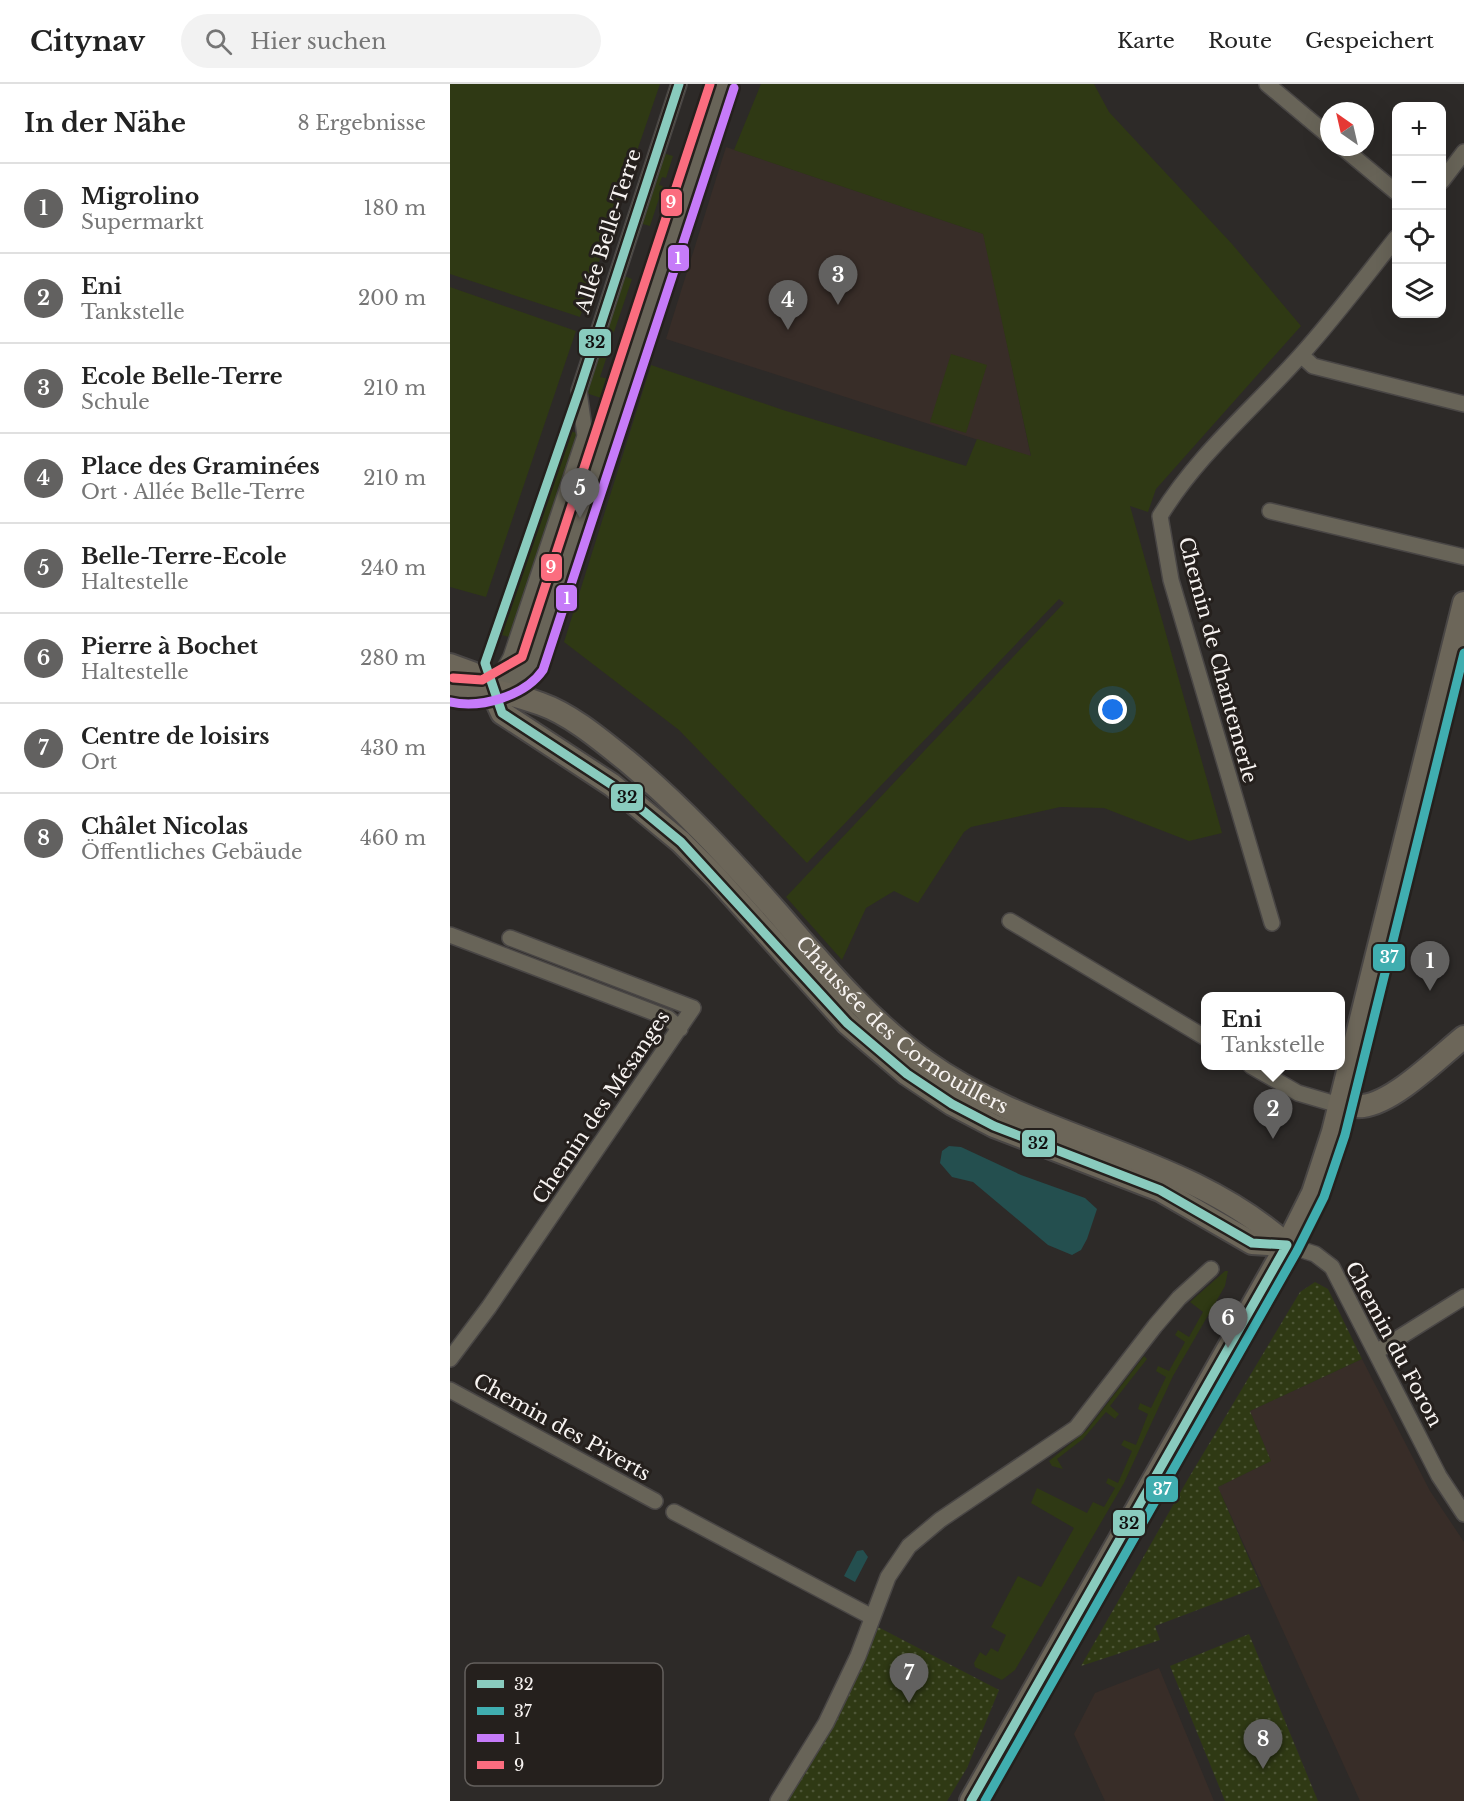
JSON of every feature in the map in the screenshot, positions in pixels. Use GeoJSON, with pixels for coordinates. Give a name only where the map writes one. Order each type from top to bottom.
{"type":"FeatureCollection","features":[{"type":"Feature","properties":{"kind":"street","name":"Allée Belle-Terre"},"geometry":{"type":"LineString","coordinates":[[492,691],[511,657],[585,436],[579,391],[679,84]]}},
{"type":"Feature","properties":{"kind":"street"},"geometry":{"type":"LineString","coordinates":[[492,691],[532,665],[723,84]]}},
{"type":"Feature","properties":{"kind":"street"},"geometry":{"type":"LineString","coordinates":[[1267,84],[1320,128]]}},
{"type":"Feature","properties":{"kind":"street"},"geometry":{"type":"LineString","coordinates":[[1446,176],[1464,152]]}},
{"type":"Feature","properties":{"kind":"street"},"geometry":{"type":"LineString","coordinates":[[1353,156],[1392,189]]}},
{"type":"Feature","properties":{"kind":"street","name":"Chemin de Chantemerle"},"geometry":{"type":"LineString","coordinates":[[1272,923],[1172,580],[1160,516],[1179,486],[1207,452],[1301,355],[1392,243]]}},
{"type":"Feature","properties":{"kind":"street"},"geometry":{"type":"LineString","coordinates":[[1301,355],[1313,366],[1464,404]]}},
{"type":"Feature","properties":{"kind":"street"},"geometry":{"type":"LineString","coordinates":[[1270,511],[1464,557]]}},
{"type":"Feature","properties":{"kind":"street"},"geometry":{"type":"LineString","coordinates":[[971,1801],[1287,1245],[1313,1193],[1339,1105],[1456,669],[1464,603]]}},
{"type":"Feature","properties":{"kind":"street","name":"Chaussée des Cornouillers"},"geometry":{"type":"LineString","coordinates":[[450,665],[472,673],[492,691],[502,713],[612,785],[681,842],[716,876],[847,1023],[907,1074],[952,1104],[994,1126],[1160,1190],[1252,1243],[1287,1245]]}},
{"type":"Feature","properties":{"kind":"street","name":"Chaussée des Cornouillers"},"geometry":{"type":"LineString","coordinates":[[450,690],[469,693],[492,691],[549,708],[607,745],[691,819],[870,1014],[926,1062],[994,1102],[1040,1122],[1133,1156],[1204,1188],[1264,1225],[1287,1245]]}},
{"type":"Feature","properties":{"kind":"street"},"geometry":{"type":"LineString","coordinates":[[1010,921],[1201,1035]]}},
{"type":"Feature","properties":{"kind":"street"},"geometry":{"type":"LineString","coordinates":[[450,935],[668,1018],[680,1029]]}},
{"type":"Feature","properties":{"kind":"street","name":"Chemin des Mésanges"},"geometry":{"type":"LineString","coordinates":[[450,1359],[489,1307],[693,1008],[510,938]]}},
{"type":"Feature","properties":{"kind":"street"},"geometry":{"type":"LineString","coordinates":[[1259,1070],[1298,1094],[1339,1105],[1362,1106],[1380,1100],[1404,1085],[1464,1037]]}},
{"type":"Feature","properties":{"kind":"street","name":"Chemin du Foron"},"geometry":{"type":"LineString","coordinates":[[1287,1245],[1315,1254],[1332,1268],[1439,1476],[1464,1514]]}},
{"type":"Feature","properties":{"kind":"street"},"geometry":{"type":"LineString","coordinates":[[778,1801],[826,1723],[858,1656],[888,1577],[909,1546],[940,1520],[1076,1428],[1179,1298],[1211,1269]]}},
{"type":"Feature","properties":{"kind":"street"},"geometry":{"type":"LineString","coordinates":[[1376,1352],[1464,1297]]}},
{"type":"Feature","properties":{"kind":"street","name":"Chemin des Piverts"},"geometry":{"type":"LineString","coordinates":[[450,1390],[655,1502]]}},
{"type":"Feature","properties":{"kind":"street"},"geometry":{"type":"LineString","coordinates":[[674,1512],[872,1617]]}},
{"type":"Feature","properties":{"kind":"shaded area"},"geometry":{"type":"Polygon","coordinates":[[[726,147],[984,234],[1031,457],[666,339],[726,147]]]}},
{"type":"Feature","properties":{"kind":"shaded area"},"geometry":{"type":"Polygon","coordinates":[[[1362,1359],[1430,1491],[1464,1542],[1464,1801],[1360,1801],[1218,1487],[1271,1461],[1250,1411],[1362,1359]]]}},
{"type":"Feature","properties":{"kind":"shaded area"},"geometry":{"type":"Polygon","coordinates":[[[1159,1668],[1214,1801],[1105,1801],[1074,1734],[1095,1693],[1159,1668]]]}},
{"type":"Feature","properties":{"kind":"green space"},"geometry":{"type":"Polygon","coordinates":[[[450,84],[660,84],[580,317],[450,274],[450,84]]]}},
{"type":"Feature","properties":{"kind":"green space"},"geometry":{"type":"Polygon","coordinates":[[[706,84],[718,84],[701,135],[691,131],[706,84]]]}},
{"type":"Feature","properties":{"kind":"green space"},"geometry":{"type":"Polygon","coordinates":[[[761,84],[1094,84],[1109,112],[1232,244],[1301,326],[1156,489],[1148,512],[1130,506],[1222,833],[1189,841],[1104,808],[1060,807],[971,827],[964,832],[918,903],[894,891],[866,908],[842,960],[786,897],[1064,603],[1059,599],[807,863],[679,730],[564,642],[651,365],[783,410],[966,466],[977,439],[1031,456],[983,234],[734,150],[761,84]]]}},
{"type":"Feature","properties":{"kind":"green space"},"geometry":{"type":"Polygon","coordinates":[[[663,153],[673,156],[666,178],[662,177],[659,185],[663,186],[650,226],[639,223],[663,153]]]}},
{"type":"Feature","properties":{"kind":"green space"},"geometry":{"type":"Polygon","coordinates":[[[656,238],[666,241],[634,339],[623,335],[641,282],[646,283],[649,274],[644,273],[656,238]]]}},
{"type":"Feature","properties":{"kind":"green space"},"geometry":{"type":"Polygon","coordinates":[[[622,275],[632,279],[614,332],[604,329],[622,275]]]}},
{"type":"Feature","properties":{"kind":"green space"},"geometry":{"type":"Polygon","coordinates":[[[450,287],[576,331],[486,597],[450,587],[450,287]]]}},
{"type":"Feature","properties":{"kind":"green space"},"geometry":{"type":"Polygon","coordinates":[[[602,338],[612,341],[600,377],[609,379],[620,344],[631,347],[613,402],[583,392],[602,338]]]}},
{"type":"Feature","properties":{"kind":"green space"},"geometry":{"type":"Polygon","coordinates":[[[951,354],[987,365],[966,433],[930,422],[951,354]]]}},
{"type":"Feature","properties":{"kind":"green space"},"geometry":{"type":"Polygon","coordinates":[[[570,431],[577,433],[509,637],[502,635],[570,431]]]}},
{"type":"Feature","properties":{"kind":"green space"},"geometry":{"type":"Polygon","coordinates":[[[593,438],[600,441],[532,644],[525,642],[593,438]]]}},
{"type":"Feature","properties":{"kind":"green space"},"geometry":{"type":"Polygon","coordinates":[[[1225,1271],[1228,1271],[1225,1286],[1173,1376],[1124,1483],[1015,1670],[1002,1680],[975,1667],[974,1663],[980,1652],[986,1656],[991,1648],[998,1652],[1006,1635],[991,1627],[1018,1576],[1041,1587],[1074,1528],[1031,1503],[1037,1488],[1087,1513],[1093,1502],[1104,1507],[1115,1488],[1106,1483],[1108,1478],[1118,1483],[1132,1451],[1121,1445],[1124,1440],[1136,1445],[1148,1414],[1138,1409],[1140,1403],[1151,1408],[1166,1377],[1156,1371],[1158,1366],[1169,1371],[1185,1342],[1175,1335],[1178,1330],[1189,1337],[1203,1312],[1190,1302],[1225,1271]]]}},
{"type":"Feature","properties":{"kind":"green space"},"geometry":{"type":"Polygon","coordinates":[[[1315,1282],[1328,1289],[1362,1359],[1250,1411],[1271,1461],[1218,1487],[1261,1586],[1155,1626],[1160,1640],[1081,1666],[1188,1479],[1300,1292],[1315,1282]]]}},
{"type":"Feature","properties":{"kind":"green space"},"geometry":{"type":"Polygon","coordinates":[[[1144,1356],[1147,1359],[1110,1406],[1119,1414],[1115,1419],[1106,1412],[1083,1439],[1057,1459],[1063,1469],[1052,1466],[1049,1461],[1086,1431],[1144,1356]]]}},
{"type":"Feature","properties":{"kind":"green space"},"geometry":{"type":"Polygon","coordinates":[[[878,1627],[999,1690],[967,1768],[947,1801],[786,1801],[846,1696],[878,1627]]]}},
{"type":"Feature","properties":{"kind":"green space"},"geometry":{"type":"Polygon","coordinates":[[[1249,1634],[1318,1801],[1225,1801],[1170,1666],[1249,1634]]]}},
{"type":"Feature","properties":{"kind":"water"},"geometry":{"type":"Polygon","coordinates":[[[949,1146],[961,1147],[1021,1175],[1085,1198],[1097,1209],[1081,1250],[1072,1255],[1048,1245],[973,1182],[952,1177],[940,1163],[942,1151],[949,1146]]]}},
{"type":"Feature","properties":{"kind":"water"},"geometry":{"type":"Polygon","coordinates":[[[863,1550],[868,1557],[855,1582],[844,1576],[857,1551],[863,1550]]]}},
{"type":"Feature","properties":{"kind":"transit line","name":"32"},"geometry":{"type":"LineString","coordinates":[[679,84],[579,391],[485,663],[502,713],[612,785],[681,842],[847,1023],[907,1074],[952,1104],[994,1126],[1160,1190],[1252,1243],[1287,1245]]}},
{"type":"Feature","properties":{"kind":"transit line","name":"9"},"geometry":{"type":"LineString","coordinates":[[453,678],[482,680],[522,657],[710,84]]}},
{"type":"Feature","properties":{"kind":"transit line","name":"1"},"geometry":{"type":"LineString","coordinates":[[450,702],[475,704],[501,698],[525,687],[543,670],[734,88]]}},
{"type":"Feature","properties":{"kind":"transit line","name":"37"},"geometry":{"type":"LineString","coordinates":[[985,1801],[1297,1251],[1324,1197],[1345,1135],[1464,653]]}},
{"type":"Feature","properties":{"kind":"transit line","name":"32"},"geometry":{"type":"LineString","coordinates":[[971,1801],[1287,1245]]}},
{"type":"Feature","properties":{"kind":"place","name":"Ecole Belle-Terre"},"geometry":{"type":"Point","coordinates":[838,305]}},
{"type":"Feature","properties":{"kind":"place","name":"Place des Graminées"},"geometry":{"type":"Point","coordinates":[788,330]}},
{"type":"Feature","properties":{"kind":"place","name":"Belle-Terre-Ecole"},"geometry":{"type":"Point","coordinates":[580,518]}},
{"type":"Feature","properties":{"kind":"place","name":"Migrolino"},"geometry":{"type":"Point","coordinates":[1430,991]}},
{"type":"Feature","properties":{"kind":"place","name":"Eni"},"geometry":{"type":"Point","coordinates":[1273,1139]}},
{"type":"Feature","properties":{"kind":"place","name":"Pierre à Bochet"},"geometry":{"type":"Point","coordinates":[1228,1348]}},
{"type":"Feature","properties":{"kind":"place","name":"Centre de loisirs"},"geometry":{"type":"Point","coordinates":[909,1703]}},
{"type":"Feature","properties":{"kind":"place","name":"Châlet Nicolas"},"geometry":{"type":"Point","coordinates":[1263,1769]}}]}
